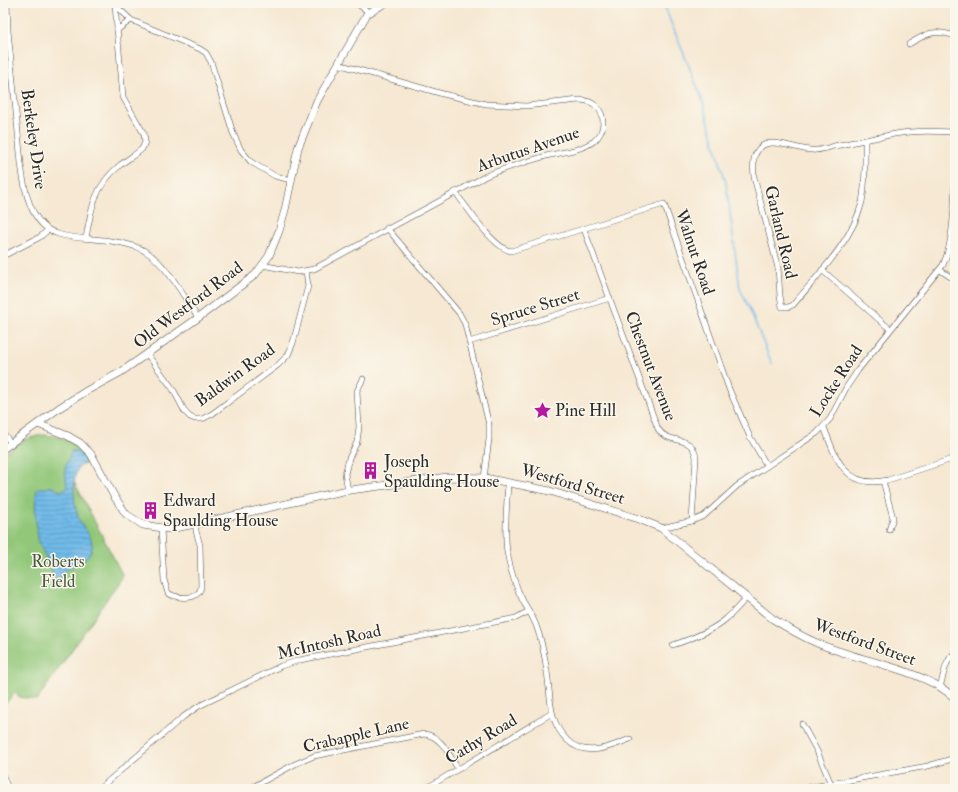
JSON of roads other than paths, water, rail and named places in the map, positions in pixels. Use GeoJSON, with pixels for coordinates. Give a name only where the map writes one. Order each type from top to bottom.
{"type":"FeatureCollection","features":[{"type":"Feature","properties":{"kind":"main road","name":"Old Westford Road"},"geometry":{"type":"LineString","coordinates":[[3,449],[65,405],[88,390],[121,372],[147,354],[240,287],[254,275],[269,256],[279,231],[298,148],[306,125],[317,101],[364,19],[369,12],[384,3]]}},
{"type":"Feature","properties":{"kind":"main road","name":"Westford Street"},"geometry":{"type":"LineString","coordinates":[[38,424],[68,436],[80,443],[90,454],[126,514],[143,525],[161,528],[196,524],[348,490],[447,477],[484,478],[550,491],[639,519],[661,528],[772,619],[806,638],[831,649],[900,670],[940,687],[955,698]]}},
{"type":"Feature","properties":{"kind":"street","name":"Berkeley Drive"},"geometry":{"type":"LineString","coordinates":[[8,3],[8,31],[16,123],[24,184],[35,215],[48,230]]}},
{"type":"Feature","properties":{"kind":"street"},"geometry":{"type":"LineString","coordinates":[[356,3],[369,12]]}},
{"type":"Feature","properties":{"kind":"street"},"geometry":{"type":"LineString","coordinates":[[86,238],[90,211],[102,184],[120,164],[142,150],[145,142],[144,134],[123,97],[115,4]]}},
{"type":"Feature","properties":{"kind":"street"},"geometry":{"type":"LineString","coordinates":[[115,4],[131,20],[189,44],[206,53],[211,62],[233,133],[241,150],[252,162],[263,169],[275,176],[291,180]]}},
{"type":"Feature","properties":{"kind":"street"},"geometry":{"type":"LineString","coordinates":[[117,30],[131,20]]}},
{"type":"Feature","properties":{"kind":"street"},"geometry":{"type":"LineString","coordinates":[[909,44],[928,34],[941,32],[955,36]]}},
{"type":"Feature","properties":{"kind":"street"},"geometry":{"type":"LineString","coordinates":[[955,59],[955,82]]}},
{"type":"Feature","properties":{"kind":"street","name":"Arbutus Avenue"},"geometry":{"type":"LineString","coordinates":[[262,265],[294,271],[314,269],[482,178],[503,169],[575,149],[590,143],[602,130],[603,123],[600,112],[593,104],[583,100],[526,106],[500,106],[478,103],[338,64]]}},
{"type":"Feature","properties":{"kind":"street","name":"Garland Road"},"geometry":{"type":"LineString","coordinates":[[865,141],[864,186],[861,204],[850,231],[838,251],[793,305],[788,308],[782,307],[778,268],[754,177],[753,165],[756,152],[763,146],[770,143],[801,150],[815,151],[885,136],[910,132],[955,132]]}},
{"type":"Feature","properties":{"kind":"street","name":"Locke Road"},"geometry":{"type":"LineString","coordinates":[[661,528],[692,521],[704,516],[737,486],[810,439],[824,427],[834,414],[846,388],[862,364],[940,270],[945,261],[952,243],[955,184]]}},
{"type":"Feature","properties":{"kind":"street","name":"Walnut Road"},"geometry":{"type":"LineString","coordinates":[[456,192],[490,236],[506,250],[523,248],[664,204],[729,389],[750,437],[767,466]]}},
{"type":"Feature","properties":{"kind":"street"},"geometry":{"type":"LineString","coordinates":[[388,228],[459,313],[465,324],[489,425],[489,439],[484,478]]}},
{"type":"Feature","properties":{"kind":"street","name":"Chestnut Avenue"},"geometry":{"type":"LineString","coordinates":[[584,229],[658,429],[666,436],[690,444],[694,449],[696,458],[692,521]]}},
{"type":"Feature","properties":{"kind":"street"},"geometry":{"type":"LineString","coordinates":[[3,256],[40,237],[48,230],[59,235],[117,241],[134,246],[156,259],[198,318]]}},
{"type":"Feature","properties":{"kind":"street"},"geometry":{"type":"LineString","coordinates":[[822,270],[890,329]]}},
{"type":"Feature","properties":{"kind":"street"},"geometry":{"type":"LineString","coordinates":[[940,270],[955,280]]}},
{"type":"Feature","properties":{"kind":"street","name":"Baldwin Road"},"geometry":{"type":"LineString","coordinates":[[147,354],[173,389],[185,412],[190,417],[202,419],[212,414],[278,365],[288,355],[293,343],[308,286],[306,271]]}},
{"type":"Feature","properties":{"kind":"street","name":"Spruce Street"},"geometry":{"type":"LineString","coordinates":[[470,342],[610,298]]}},
{"type":"Feature","properties":{"kind":"street"},"geometry":{"type":"LineString","coordinates":[[348,490],[346,474],[349,458],[357,442],[359,427],[357,392],[364,379]]}},
{"type":"Feature","properties":{"kind":"street"},"geometry":{"type":"LineString","coordinates":[[824,427],[837,460],[852,476],[866,481],[883,481],[955,458]]}},
{"type":"Feature","properties":{"kind":"street"},"geometry":{"type":"LineString","coordinates":[[3,433],[11,443]]}},
{"type":"Feature","properties":{"kind":"street"},"geometry":{"type":"LineString","coordinates":[[883,481],[893,518],[889,530]]}},
{"type":"Feature","properties":{"kind":"street"},"geometry":{"type":"LineString","coordinates":[[508,482],[506,536],[507,550],[514,578],[522,599],[537,627],[547,672],[552,713],[555,723],[568,741],[578,748],[599,750],[630,740]]}},
{"type":"Feature","properties":{"kind":"street"},"geometry":{"type":"LineString","coordinates":[[161,528],[164,580],[168,593],[172,596],[193,597],[198,594],[201,588],[200,545],[196,532],[196,524]]}},
{"type":"Feature","properties":{"kind":"street"},"geometry":{"type":"LineString","coordinates":[[673,645],[711,628],[726,619],[747,597]]}},
{"type":"Feature","properties":{"kind":"street","name":"McIntosh Road"},"geometry":{"type":"LineString","coordinates":[[99,789],[183,717],[199,706],[281,666],[300,660],[516,618],[529,611]]}},
{"type":"Feature","properties":{"kind":"street"},"geometry":{"type":"LineString","coordinates":[[940,687],[949,658],[955,653]]}},
{"type":"Feature","properties":{"kind":"street","name":"Cathy Road"},"geometry":{"type":"LineString","coordinates":[[425,789],[552,713]]}},
{"type":"Feature","properties":{"kind":"street"},"geometry":{"type":"LineString","coordinates":[[802,724],[817,751],[831,784]]}},
{"type":"Feature","properties":{"kind":"street","name":"Crabapple Lane"},"geometry":{"type":"LineString","coordinates":[[249,789],[295,764],[314,756],[424,734],[432,735],[439,740],[458,769]]}},
{"type":"Feature","properties":{"kind":"street"},"geometry":{"type":"LineString","coordinates":[[801,789],[928,766],[955,758]]}},
{"type":"Feature","properties":{"kind":"street"},"geometry":{"type":"LineString","coordinates":[[3,776],[8,789]]}},
{"type":"Feature","properties":{"kind":"water"},"geometry":{"type":"Polygon","coordinates":[[[71,451],[77,451],[86,460],[76,472],[74,497],[78,517],[90,538],[92,547],[84,560],[66,569],[62,576],[58,578],[52,576],[52,571],[39,542],[35,506],[36,492],[38,488],[47,488],[49,486],[61,491],[67,488],[65,469],[71,451]]]}},
{"type":"Feature","properties":{"kind":"waterway"},"geometry":{"type":"LineString","coordinates":[[663,3],[701,96],[726,183],[740,289],[772,364]]}},
{"type":"Feature","properties":{"kind":"place","name":"Pine Hill"},"geometry":{"type":"Point","coordinates":[542,410]}},
{"type":"Feature","properties":{"kind":"place","name":"Joseph Spaulding House"},"geometry":{"type":"Point","coordinates":[371,471]}},
{"type":"Feature","properties":{"kind":"place","name":"Edward Spaulding House"},"geometry":{"type":"Point","coordinates":[150,510]}},
{"type":"Feature","properties":{"kind":"park label","name":"Roberts Field"},"geometry":{"type":"Point","coordinates":[58,571]}}]}
